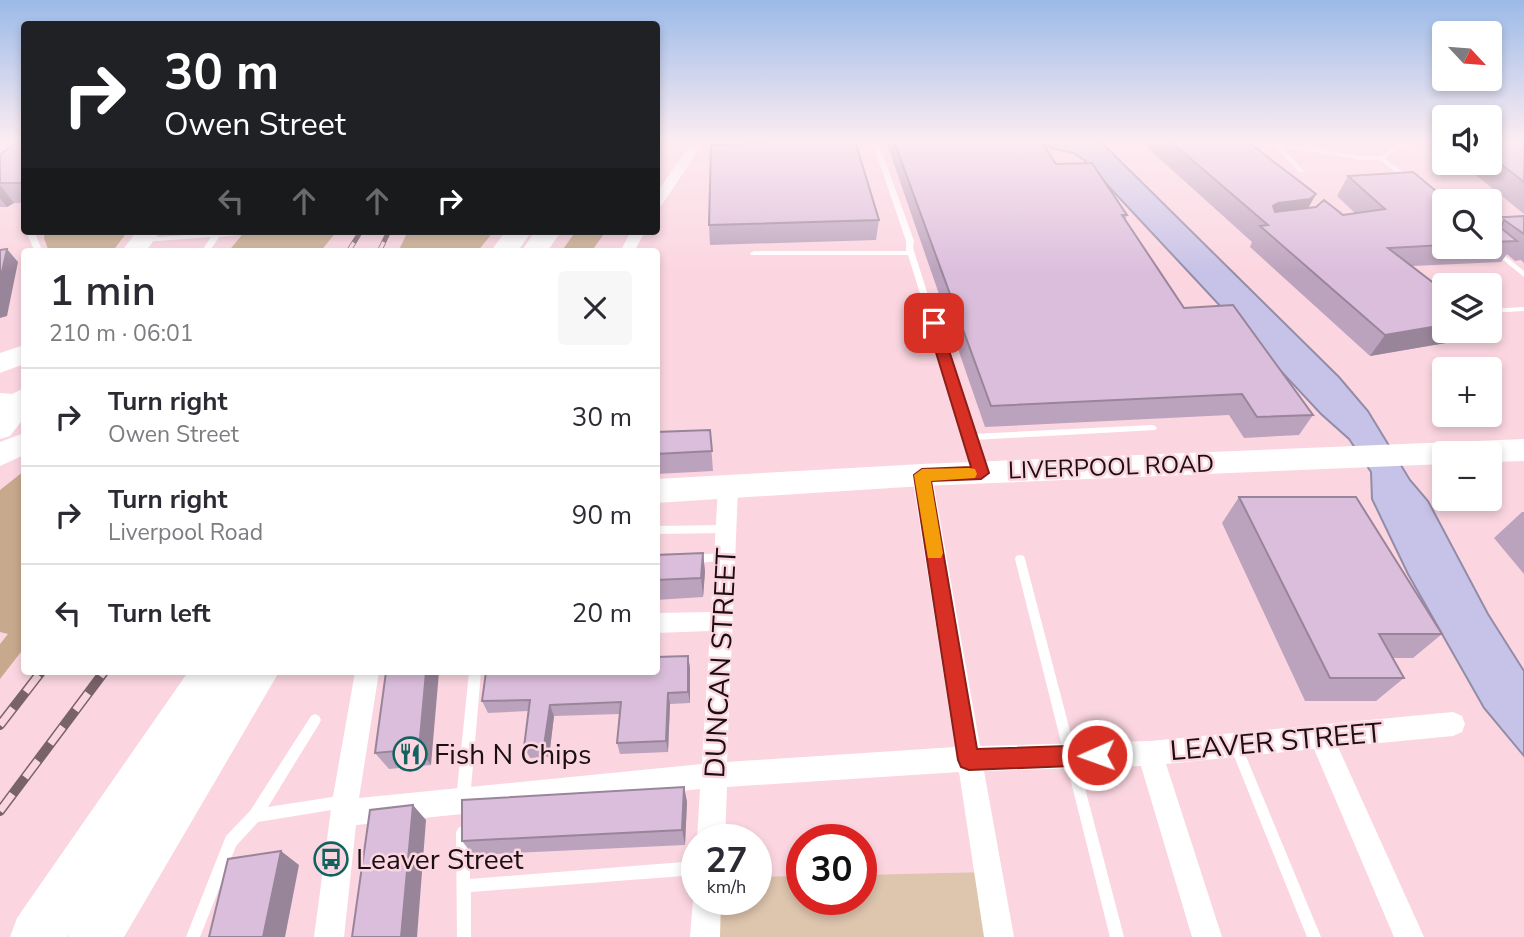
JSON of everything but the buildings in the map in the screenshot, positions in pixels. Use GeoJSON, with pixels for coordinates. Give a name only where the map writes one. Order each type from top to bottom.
{"type":"FeatureCollection","features":[{"type":"Feature","properties":{"kind":"highway"},"geometry":{"type":"LineString","coordinates":[[0,365],[21,355]]}},
{"type":"Feature","properties":{"kind":"highway"},"geometry":{"type":"LineString","coordinates":[[36,937],[211,675]]}},
{"type":"Feature","properties":{"kind":"highway"},"geometry":{"type":"LineString","coordinates":[[94,937],[256,675]]}},
{"type":"Feature","properties":{"kind":"main road"},"geometry":{"type":"LineString","coordinates":[[0,429],[17,403]]}},
{"type":"Feature","properties":{"kind":"main road"},"geometry":{"type":"LineString","coordinates":[[0,455],[21,444]]}},
{"type":"Feature","properties":{"kind":"main road","name":"LIVERPOOL ROAD"},"geometry":{"type":"LineString","coordinates":[[660,491],[922,475],[1524,450]]}},
{"type":"Feature","properties":{"kind":"street"},"geometry":{"type":"LineString","coordinates":[[922,475],[999,937]]}},
{"type":"Feature","properties":{"kind":"street","name":"DUNCAN STREET"},"geometry":{"type":"LineString","coordinates":[[712,824],[728,487]]}},
{"type":"Feature","properties":{"kind":"street"},"geometry":{"type":"LineString","coordinates":[[660,624],[722,621]]}},
{"type":"Feature","properties":{"kind":"street"},"geometry":{"type":"LineString","coordinates":[[329,937],[345,807],[367,675]]}},
{"type":"Feature","properties":{"kind":"street","name":"LEAVER STREET"},"geometry":{"type":"LineString","coordinates":[[345,807],[463,800],[715,775],[969,760],[1150,753],[1453,724]]}},
{"type":"Feature","properties":{"kind":"street"},"geometry":{"type":"LineString","coordinates":[[1321,737],[1409,937]]}},
{"type":"Feature","properties":{"kind":"street"},"geometry":{"type":"LineString","coordinates":[[1150,753],[1207,937]]}},
{"type":"Feature","properties":{"kind":"street"},"geometry":{"type":"LineString","coordinates":[[705,937],[706,915]]}},
{"type":"Feature","properties":{"kind":"lane"},"geometry":{"type":"LineString","coordinates":[[890,185],[981,473]]}},
{"type":"Feature","properties":{"kind":"lane"},"geometry":{"type":"LineString","coordinates":[[1417,185],[1432,196]]}},
{"type":"Feature","properties":{"kind":"lane"},"geometry":{"type":"LineString","coordinates":[[141,241],[216,235]]}},
{"type":"Feature","properties":{"kind":"lane"},"geometry":{"type":"LineString","coordinates":[[208,248],[216,235]]}},
{"type":"Feature","properties":{"kind":"lane"},"geometry":{"type":"LineString","coordinates":[[754,253],[911,253]]}},
{"type":"Feature","properties":{"kind":"lane"},"geometry":{"type":"LineString","coordinates":[[1502,256],[1524,275]]}},
{"type":"Feature","properties":{"kind":"lane"},"geometry":{"type":"LineString","coordinates":[[1502,310],[1524,309]]}},
{"type":"Feature","properties":{"kind":"lane"},"geometry":{"type":"LineString","coordinates":[[970,437],[1153,428]]}},
{"type":"Feature","properties":{"kind":"lane"},"geometry":{"type":"LineString","coordinates":[[660,530],[726,529]]}},
{"type":"Feature","properties":{"kind":"lane"},"geometry":{"type":"LineString","coordinates":[[684,559],[725,557]]}},
{"type":"Feature","properties":{"kind":"lane"},"geometry":{"type":"LineString","coordinates":[[1020,559],[1117,937]]}},
{"type":"Feature","properties":{"kind":"lane"},"geometry":{"type":"LineString","coordinates":[[464,937],[463,800],[475,675]]}},
{"type":"Feature","properties":{"kind":"lane"},"geometry":{"type":"LineString","coordinates":[[193,937],[231,841],[256,816],[315,720]]}},
{"type":"Feature","properties":{"kind":"lane"},"geometry":{"type":"LineString","coordinates":[[1235,745],[1314,937]]}},
{"type":"Feature","properties":{"kind":"lane"},"geometry":{"type":"LineString","coordinates":[[256,816],[345,807]]}},
{"type":"Feature","properties":{"kind":"lane"},"geometry":{"type":"LineString","coordinates":[[464,886],[681,869]]}},
{"type":"Feature","properties":{"kind":"shaded area"},"geometry":{"type":"Polygon","coordinates":[[[1107,185],[1144,185],[1339,377],[1368,411],[1410,480],[1428,501],[1488,614],[1524,671],[1524,756],[1484,708],[1408,574],[1372,499],[1371,472],[1349,439],[1321,414],[1107,185]]]}},
{"type":"Feature","properties":{"kind":"shaded area"},"geometry":{"type":"Polygon","coordinates":[[[44,235],[125,235],[115,248],[48,248],[44,235]]]}},
{"type":"Feature","properties":{"kind":"shaded area"},"geometry":{"type":"Polygon","coordinates":[[[242,235],[334,235],[323,248],[231,248],[242,235]]]}},
{"type":"Feature","properties":{"kind":"shaded area"},"geometry":{"type":"Polygon","coordinates":[[[406,235],[491,235],[480,248],[400,248],[406,235]]]}},
{"type":"Feature","properties":{"kind":"shaded area"},"geometry":{"type":"Polygon","coordinates":[[[573,235],[603,235],[594,248],[564,248],[573,235]]]}},
{"type":"Feature","properties":{"kind":"shaded area"},"geometry":{"type":"Polygon","coordinates":[[[21,473],[21,652],[0,679],[0,644],[8,634],[0,632],[0,490],[21,473]]]}},
{"type":"Feature","properties":{"kind":"shaded area"},"geometry":{"type":"Polygon","coordinates":[[[988,872],[999,937],[705,937],[706,915],[772,915],[772,877],[786,876],[786,915],[877,915],[877,875],[988,872]]]}},
{"type":"Feature","properties":{"kind":"railway"},"geometry":{"type":"LineString","coordinates":[[350,248],[359,235]]}},
{"type":"Feature","properties":{"kind":"railway"},"geometry":{"type":"LineString","coordinates":[[381,248],[387,235]]}},
{"type":"Feature","properties":{"kind":"railway"},"geometry":{"type":"LineString","coordinates":[[0,725],[39,675]]}},
{"type":"Feature","properties":{"kind":"railway"},"geometry":{"type":"LineString","coordinates":[[0,811],[102,675]]}},
{"type":"Feature","properties":{"kind":"slow traffic"},"geometry":{"type":"LineString","coordinates":[[935,553],[922,475],[969,474]]}},
{"type":"Feature","properties":{"kind":"place","name":"Fish N Chips"},"geometry":{"type":"Point","coordinates":[410,754]}},
{"type":"Feature","properties":{"kind":"place","name":"Leaver Street"},"geometry":{"type":"Point","coordinates":[331,859]}},
{"type":"Feature","properties":{"kind":"route"},"geometry":{"type":"LineString","coordinates":[[934,323],[981,473],[922,475],[969,760],[1097,755]]}}]}
